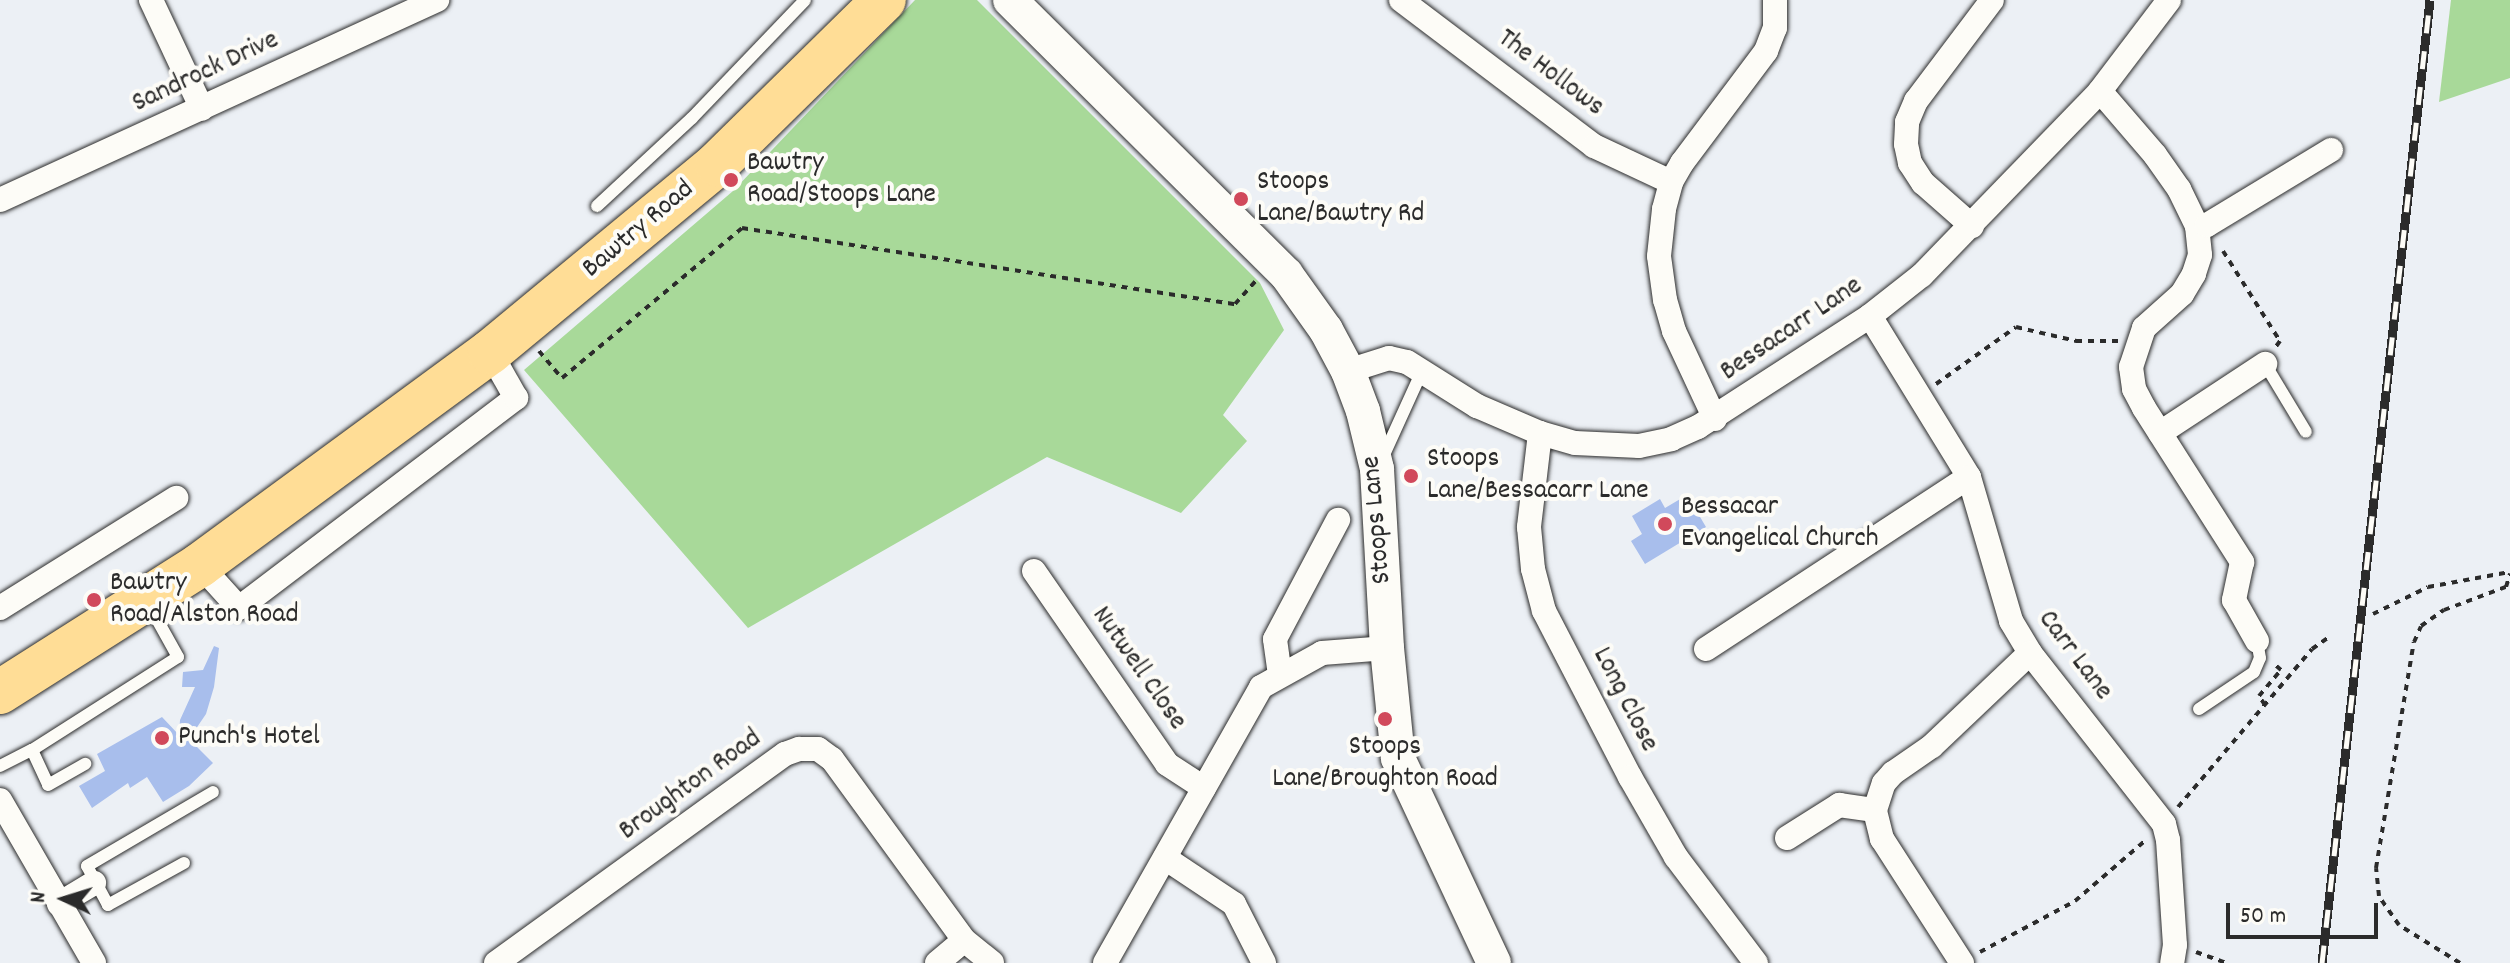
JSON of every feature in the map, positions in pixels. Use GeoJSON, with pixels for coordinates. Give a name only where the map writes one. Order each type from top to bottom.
{"type":"FeatureCollection","features":[{"type":"Feature","properties":{"kind":"highway","name":"Bawtry Road"},"geometry":{"type":"LineString","coordinates":[[0,692],[200,565],[505,340],[717,164],[884,0]]}},
{"type":"Feature","properties":{"kind":"street"},"geometry":{"type":"LineString","coordinates":[[151,0],[202,109]]}},
{"type":"Feature","properties":{"kind":"street","name":"Sandrock Drive"},"geometry":{"type":"LineString","coordinates":[[0,200],[437,0]]}},
{"type":"Feature","properties":{"kind":"street","name":"Stoops Lane"},"geometry":{"type":"LineString","coordinates":[[1010,0],[1273,262],[1305,298],[1348,371],[1377,469],[1387,648],[1398,758],[1494,963]]}},
{"type":"Feature","properties":{"kind":"street","name":"The Hollows"},"geometry":{"type":"LineString","coordinates":[[1401,0],[1594,146],[1671,182]]}},
{"type":"Feature","properties":{"kind":"street"},"geometry":{"type":"LineString","coordinates":[[1715,419],[1674,331],[1665,300],[1659,256],[1671,182],[1766,51],[1775,28],[1775,0]]}},
{"type":"Feature","properties":{"kind":"street"},"geometry":{"type":"LineString","coordinates":[[1972,226],[1923,183],[1908,153],[1907,122],[1916,101],[1992,0]]}},
{"type":"Feature","properties":{"kind":"street","name":"Bessacarr Lane"},"geometry":{"type":"LineString","coordinates":[[1348,371],[1389,358],[1423,369],[1477,406],[1540,433],[1575,443],[1639,446],[1671,439],[1715,419],[1870,316],[1922,275],[2100,91],[2169,0]]}},
{"type":"Feature","properties":{"kind":"street"},"geometry":{"type":"LineString","coordinates":[[2100,91],[2155,155],[2202,226],[2200,255],[2194,274],[2182,294],[2144,328],[2131,367],[2134,389],[2242,562],[2234,600],[2257,641]]}},
{"type":"Feature","properties":{"kind":"street"},"geometry":{"type":"LineString","coordinates":[[2202,226],[2331,150]]}},
{"type":"Feature","properties":{"kind":"street","name":"Carr Lane"},"geometry":{"type":"LineString","coordinates":[[1870,316],[1969,477],[2003,601],[2030,653],[2164,824],[2168,840],[2174,954]]}},
{"type":"Feature","properties":{"kind":"street"},"geometry":{"type":"LineString","coordinates":[[200,565],[239,608],[516,398],[505,340]]}},
{"type":"Feature","properties":{"kind":"street"},"geometry":{"type":"LineString","coordinates":[[2160,433],[2265,364]]}},
{"type":"Feature","properties":{"kind":"street","name":"Long Close"},"geometry":{"type":"LineString","coordinates":[[1540,433],[1529,527],[1533,569],[1544,611],[1630,777],[1676,857],[1756,963]]}},
{"type":"Feature","properties":{"kind":"street"},"geometry":{"type":"LineString","coordinates":[[1706,649],[1969,477]]}},
{"type":"Feature","properties":{"kind":"street"},"geometry":{"type":"LineString","coordinates":[[0,608],[176,498]]}},
{"type":"Feature","properties":{"kind":"street"},"geometry":{"type":"LineString","coordinates":[[1280,675],[1275,639],[1338,520]]}},
{"type":"Feature","properties":{"kind":"street","name":"Nutwell Close"},"geometry":{"type":"LineString","coordinates":[[1034,571],[1167,764],[1204,788]]}},
{"type":"Feature","properties":{"kind":"street"},"geometry":{"type":"LineString","coordinates":[[1105,963],[1261,687],[1322,653],[1387,648]]}},
{"type":"Feature","properties":{"kind":"street"},"geometry":{"type":"LineString","coordinates":[[1962,963],[1882,839],[1876,825],[1875,810],[1884,783],[1893,773],[1932,746],[2030,653]]}},
{"type":"Feature","properties":{"kind":"street","name":"Broughton Road"},"geometry":{"type":"LineString","coordinates":[[496,963],[785,754],[799,749],[818,749],[845,773],[964,940],[992,963]]}},
{"type":"Feature","properties":{"kind":"street"},"geometry":{"type":"LineString","coordinates":[[0,800],[94,963]]}},
{"type":"Feature","properties":{"kind":"street"},"geometry":{"type":"LineString","coordinates":[[1787,838],[1839,805],[1875,810]]}},
{"type":"Feature","properties":{"kind":"street"},"geometry":{"type":"LineString","coordinates":[[1165,858],[1234,904],[1264,963]]}},
{"type":"Feature","properties":{"kind":"street"},"geometry":{"type":"LineString","coordinates":[[59,904],[94,883]]}},
{"type":"Feature","properties":{"kind":"street"},"geometry":{"type":"LineString","coordinates":[[937,963],[964,940]]}},
{"type":"Feature","properties":{"kind":"lane"},"geometry":{"type":"LineString","coordinates":[[597,206],[692,118],[805,0]]}},
{"type":"Feature","properties":{"kind":"lane"},"geometry":{"type":"LineString","coordinates":[[2265,364],[2306,432]]}},
{"type":"Feature","properties":{"kind":"lane"},"geometry":{"type":"LineString","coordinates":[[1377,469],[1423,369]]}},
{"type":"Feature","properties":{"kind":"lane"},"geometry":{"type":"LineString","coordinates":[[0,766],[32,750],[178,657],[147,601]]}},
{"type":"Feature","properties":{"kind":"lane"},"geometry":{"type":"LineString","coordinates":[[2199,709],[2254,672],[2260,658],[2257,641]]}},
{"type":"Feature","properties":{"kind":"lane"},"geometry":{"type":"LineString","coordinates":[[32,750],[48,785],[85,764]]}},
{"type":"Feature","properties":{"kind":"lane"},"geometry":{"type":"LineString","coordinates":[[184,863],[108,905],[87,866],[213,792]]}},
{"type":"Feature","properties":{"kind":"path"},"geometry":{"type":"LineString","coordinates":[[2202,226],[2280,341],[2265,364]]}},
{"type":"Feature","properties":{"kind":"path"},"geometry":{"type":"LineString","coordinates":[[505,340],[562,378],[742,228],[1235,304],[1273,262]]}},
{"type":"Feature","properties":{"kind":"path"},"geometry":{"type":"LineString","coordinates":[[1920,395],[2016,327],[2076,341],[2137,342]]}},
{"type":"Feature","properties":{"kind":"path"},"geometry":{"type":"LineString","coordinates":[[2373,614],[2428,587],[2510,573],[2506,587],[2444,610],[2421,626],[2414,642],[2376,868],[2379,896],[2399,925],[2460,963]]}},
{"type":"Feature","properties":{"kind":"path"},"geometry":{"type":"LineString","coordinates":[[2174,954],[2226,963]]}},
{"type":"Feature","properties":{"kind":"green space"},"geometry":{"type":"Polygon","coordinates":[[[915,0],[977,0],[1260,283],[1284,330],[1223,415],[1247,441],[1181,513],[1047,457],[748,628],[524,370],[733,191],[915,0]]]}},
{"type":"Feature","properties":{"kind":"green space"},"geometry":{"type":"Polygon","coordinates":[[[2451,0],[2510,0],[2510,78],[2439,102],[2451,0]]]}},
{"type":"Feature","properties":{"kind":"building"},"geometry":{"type":"Polygon","coordinates":[[[1687,495],[1706,527],[1645,564],[1631,541],[1642,534],[1632,516],[1660,499],[1665,508],[1687,495]]]}},
{"type":"Feature","properties":{"kind":"building","name":"Punch's Hotel"},"geometry":{"type":"Polygon","coordinates":[[[214,646],[219,648],[214,687],[206,714],[189,739],[213,763],[189,786],[163,802],[147,777],[130,788],[128,783],[92,808],[79,786],[105,771],[97,754],[162,717],[179,735],[180,720],[195,687],[182,687],[183,672],[203,670],[214,646]]]}},
{"type":"Feature","properties":{"kind":"railway"},"geometry":{"type":"LineString","coordinates":[[2322,963],[2430,0]]}},
{"type":"Feature","properties":{"kind":"place","name":"Bawtry Road/Stoops Lane"},"geometry":{"type":"Point","coordinates":[731,180]}},
{"type":"Feature","properties":{"kind":"place","name":"Stoops Lane/Bawtry Rd"},"geometry":{"type":"Point","coordinates":[1241,199]}},
{"type":"Feature","properties":{"kind":"place","name":"Stoops Lane/Bessacarr Lane"},"geometry":{"type":"Point","coordinates":[1411,476]}},
{"type":"Feature","properties":{"kind":"place","name":"Bessacar Evangelical Church"},"geometry":{"type":"Point","coordinates":[1665,524]}},
{"type":"Feature","properties":{"kind":"place","name":"Bawtry Road/Alston Road"},"geometry":{"type":"Point","coordinates":[94,600]}},
{"type":"Feature","properties":{"kind":"place","name":"Stoops Lane/Broughton Road"},"geometry":{"type":"Point","coordinates":[1385,719]}},
{"type":"Feature","properties":{"kind":"place","name":"Punch's Hotel"},"geometry":{"type":"Point","coordinates":[162,738]}}]}
